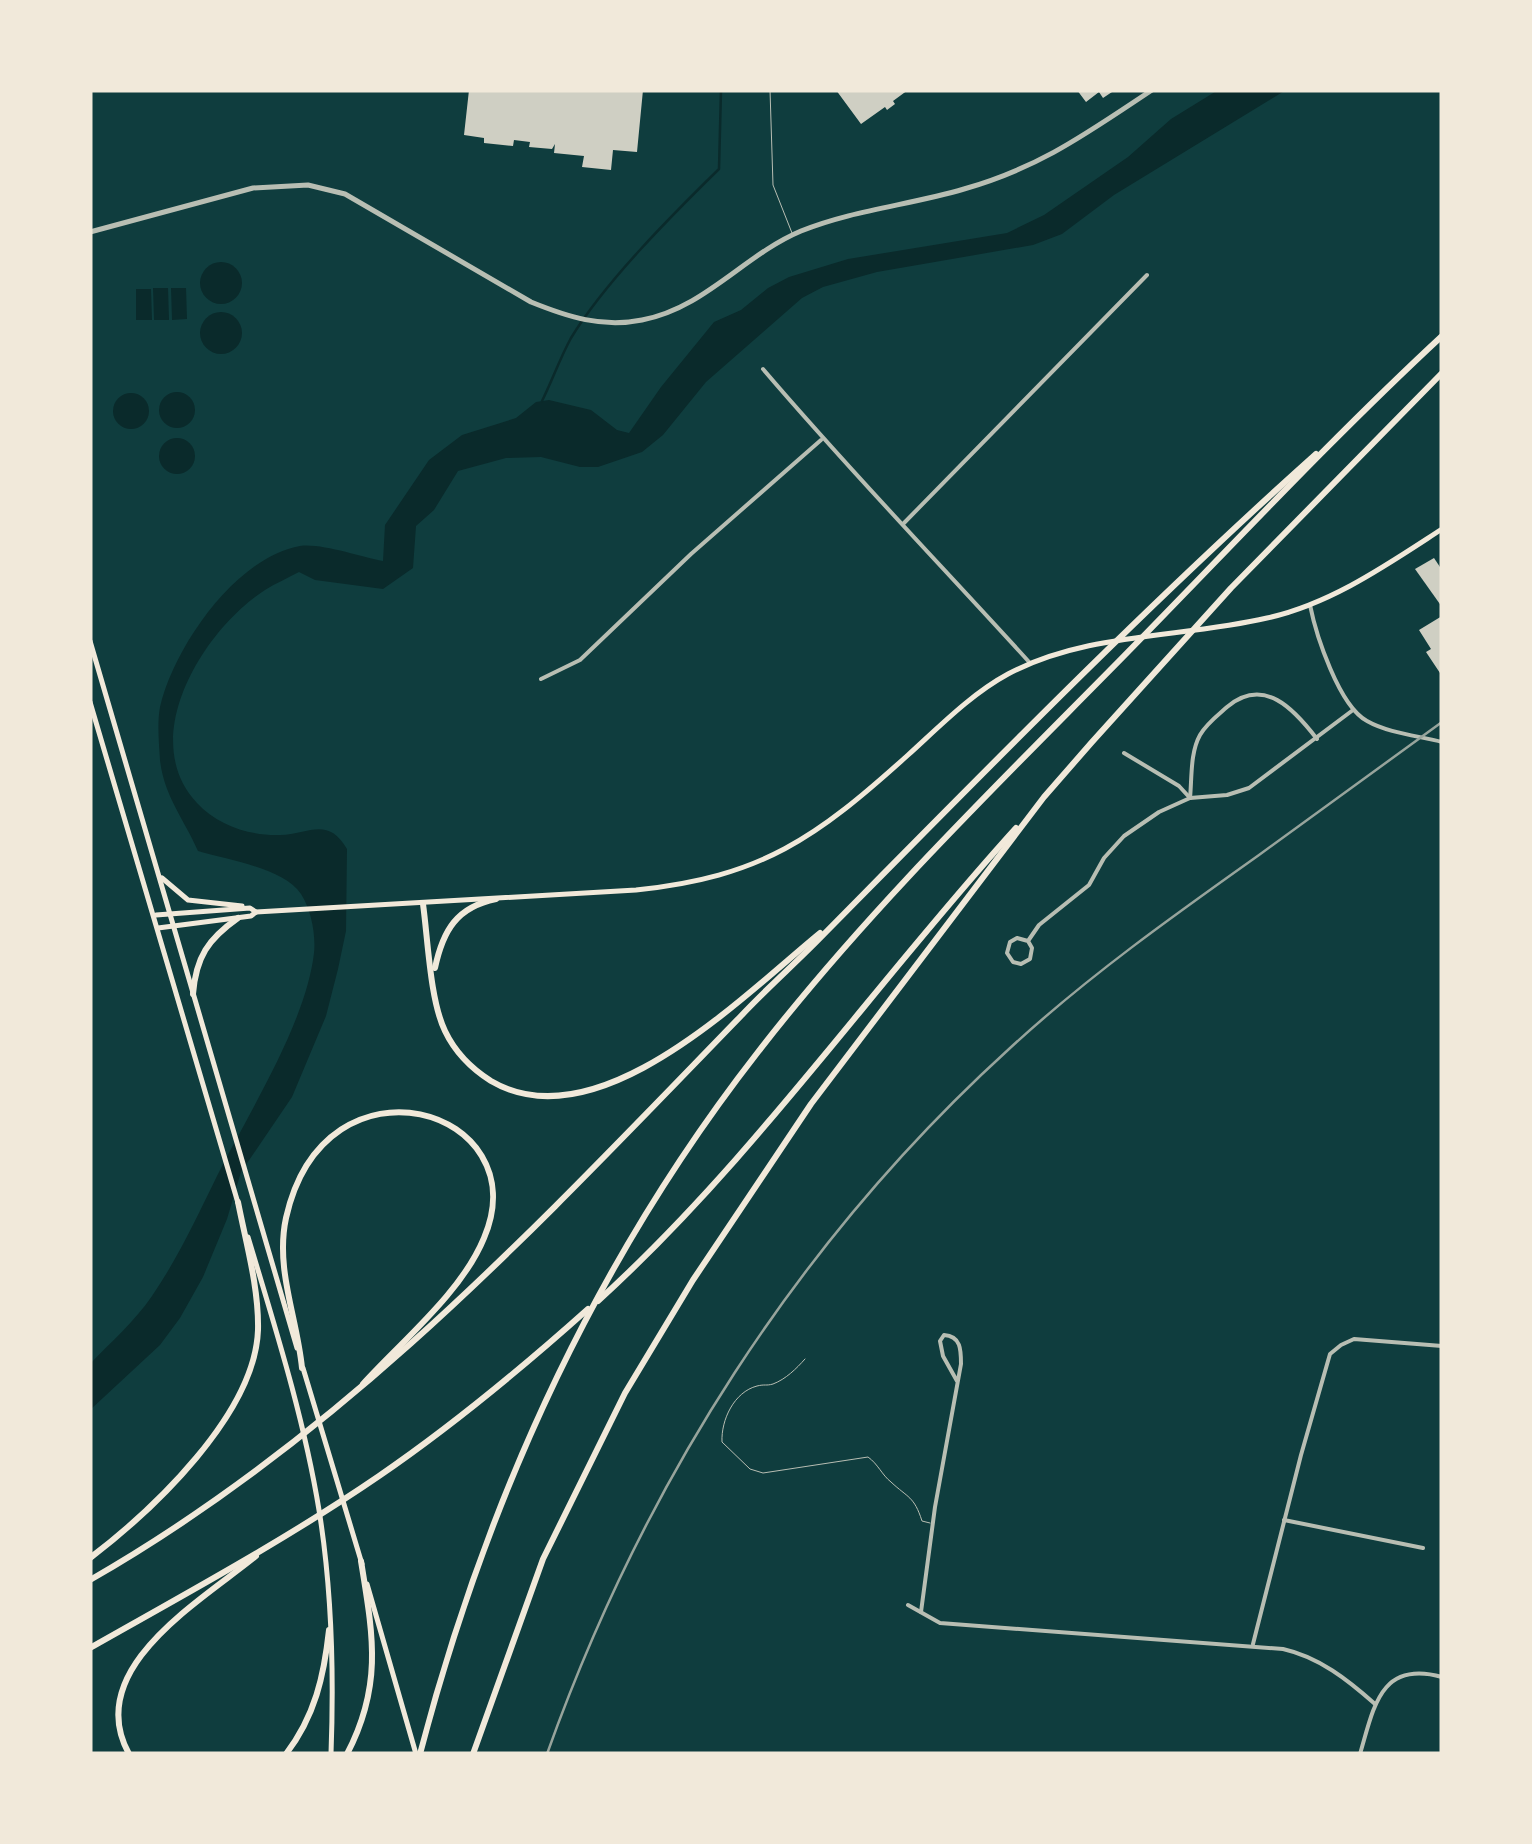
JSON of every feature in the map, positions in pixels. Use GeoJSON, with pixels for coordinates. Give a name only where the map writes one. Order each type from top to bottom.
{"type":"FeatureCollection","features":[{"type":"Feature","properties":{"kind":"highway"},"geometry":{"type":"LineString","coordinates":[[90,1580],[280,1455],[456,1304],[1089,666],[1442,336]]}},
{"type":"Feature","properties":{"kind":"highway"},"geometry":{"type":"LineString","coordinates":[[90,1648],[361,1488],[473,1405],[618,1283],[723,1176],[957,894],[1172,651],[1442,374]]}},
{"type":"Feature","properties":{"kind":"highway"},"geometry":{"type":"LineString","coordinates":[[418,1754],[480,1554],[536,1417],[646,1212],[757,1053],[918,864],[1354,421]]}},
{"type":"Feature","properties":{"kind":"highway"},"geometry":{"type":"LineString","coordinates":[[473,1754],[543,1559],[594,1452],[659,1333],[811,1104],[1044,798]]}},
{"type":"Feature","properties":{"kind":"highway"},"geometry":{"type":"LineString","coordinates":[[434,974],[451,923],[469,908],[496,899]]}},
{"type":"Feature","properties":{"kind":"highway"},"geometry":{"type":"LineString","coordinates":[[423,904],[442,1023],[465,1060],[481,1074],[507,1089],[530,1095],[570,1094],[619,1080],[672,1051],[844,913]]}},
{"type":"Feature","properties":{"kind":"highway"},"geometry":{"type":"LineString","coordinates":[[193,994],[200,956],[213,937],[238,918]]}},
{"type":"Feature","properties":{"kind":"highway"},"geometry":{"type":"LineString","coordinates":[[302,1368],[282,1259],[292,1195],[311,1162],[337,1134],[377,1113],[417,1111],[451,1126],[468,1140],[486,1170],[492,1196],[487,1232],[461,1278],[345,1402]]}},
{"type":"Feature","properties":{"kind":"highway"},"geometry":{"type":"LineString","coordinates":[[90,1558],[128,1528],[169,1487],[242,1393],[253,1363],[258,1329],[248,1242],[238,1202]]}},
{"type":"Feature","properties":{"kind":"highway"},"geometry":{"type":"LineString","coordinates":[[129,1754],[121,1736],[119,1708],[124,1682],[136,1660],[170,1626],[278,1539]]}},
{"type":"Feature","properties":{"kind":"highway"},"geometry":{"type":"LineString","coordinates":[[347,1754],[370,1692],[374,1657],[361,1561]]}},
{"type":"Feature","properties":{"kind":"highway"},"geometry":{"type":"LineString","coordinates":[[286,1754],[307,1722],[318,1695],[329,1630]]}},
{"type":"Feature","properties":{"kind":"main road"},"geometry":{"type":"LineString","coordinates":[[154,915],[423,904],[679,886],[756,864],[806,838],[847,810],[956,712],[1006,675],[1062,652],[1264,619],[1310,605],[1381,568],[1442,529]]}},
{"type":"Feature","properties":{"kind":"main road"},"geometry":{"type":"LineString","coordinates":[[90,641],[418,1754]]}},
{"type":"Feature","properties":{"kind":"main road"},"geometry":{"type":"LineString","coordinates":[[90,702],[238,1202]]}},
{"type":"Feature","properties":{"kind":"main road"},"geometry":{"type":"LineString","coordinates":[[158,874],[188,900],[253,910]]}},
{"type":"Feature","properties":{"kind":"main road"},"geometry":{"type":"LineString","coordinates":[[158,928],[238,918],[253,910]]}},
{"type":"Feature","properties":{"kind":"main road"},"geometry":{"type":"LineString","coordinates":[[248,1242],[314,1483],[322,1528],[332,1672],[330,1754]]}},
{"type":"Feature","properties":{"kind":"street"},"geometry":{"type":"LineString","coordinates":[[90,232],[253,188],[308,185],[345,194],[531,302],[578,320],[638,321],[672,312],[793,235],[834,219],[964,189],[1033,165],[1065,149],[1152,90]]}},
{"type":"Feature","properties":{"kind":"street"},"geometry":{"type":"LineString","coordinates":[[904,523],[1147,276]]}},
{"type":"Feature","properties":{"kind":"street"},"geometry":{"type":"LineString","coordinates":[[763,369],[1030,664]]}},
{"type":"Feature","properties":{"kind":"street"},"geometry":{"type":"LineString","coordinates":[[541,679],[580,660],[691,554],[823,439]]}},
{"type":"Feature","properties":{"kind":"street"},"geometry":{"type":"LineString","coordinates":[[1310,605],[1340,690],[1353,710],[1375,725],[1442,742]]}},
{"type":"Feature","properties":{"kind":"street"},"geometry":{"type":"LineString","coordinates":[[1190,798],[1193,758],[1200,735],[1242,696],[1258,693],[1270,697],[1302,720],[1317,739]]}},
{"type":"Feature","properties":{"kind":"street"},"geometry":{"type":"LineString","coordinates":[[1028,941],[1039,925],[1089,884],[1104,858],[1124,836],[1159,812],[1190,798],[1227,795],[1249,788],[1353,710]]}},
{"type":"Feature","properties":{"kind":"street"},"geometry":{"type":"LineString","coordinates":[[1124,752],[1179,786],[1190,798]]}},
{"type":"Feature","properties":{"kind":"street"},"geometry":{"type":"LineString","coordinates":[[1017,938],[1028,941],[1032,948],[1030,958],[1023,963],[1013,962],[1006,953],[1008,944],[1017,938]]}},
{"type":"Feature","properties":{"kind":"street"},"geometry":{"type":"LineString","coordinates":[[921,1612],[933,1524],[957,1381],[961,1351],[954,1336],[944,1334],[940,1346],[957,1381]]}},
{"type":"Feature","properties":{"kind":"street"},"geometry":{"type":"LineString","coordinates":[[1253,1644],[1324,1365],[1332,1351],[1354,1339],[1442,1346]]}},
{"type":"Feature","properties":{"kind":"street"},"geometry":{"type":"LineString","coordinates":[[1284,1520],[1423,1548]]}},
{"type":"Feature","properties":{"kind":"street"},"geometry":{"type":"LineString","coordinates":[[908,1605],[940,1623],[1253,1644],[1312,1658],[1375,1704]]}},
{"type":"Feature","properties":{"kind":"street"},"geometry":{"type":"LineString","coordinates":[[1360,1754],[1375,1704],[1386,1686],[1403,1674],[1442,1676]]}},
{"type":"Feature","properties":{"kind":"lane"},"geometry":{"type":"LineString","coordinates":[[770,90],[773,185],[793,235]]}},
{"type":"Feature","properties":{"kind":"lane"},"geometry":{"type":"LineString","coordinates":[[805,1359],[787,1376],[772,1384],[756,1386],[734,1401],[721,1431],[722,1442],[750,1469],[763,1473],[868,1457],[892,1484],[906,1491],[922,1520],[933,1524]]}},
{"type":"Feature","properties":{"kind":"water"},"geometry":{"type":"Polygon","coordinates":[[[1218,90],[1286,90],[1114,195],[1062,234],[1033,245],[877,272],[823,287],[802,298],[706,382],[663,435],[642,452],[598,467],[580,467],[541,457],[506,458],[458,471],[434,510],[416,526],[413,568],[383,589],[315,580],[299,572],[265,590],[220,631],[185,687],[176,717],[173,748],[180,777],[205,811],[236,828],[269,835],[317,829],[340,839],[347,849],[346,931],[326,1016],[292,1097],[241,1172],[203,1277],[160,1345],[90,1410],[90,1364],[145,1305],[179,1252],[288,1037],[309,980],[314,953],[312,922],[301,894],[269,871],[198,851],[166,785],[160,760],[160,707],[179,658],[211,608],[253,567],[300,546],[330,548],[383,561],[385,525],[429,460],[462,435],[516,418],[536,402],[549,400],[591,410],[617,430],[629,433],[714,322],[741,310],[768,288],[789,277],[848,259],[1007,233],[1044,215],[1128,157],[1171,119],[1218,90]]]}},
{"type":"Feature","properties":{"kind":"water"},"geometry":{"type":"Polygon","coordinates":[[[221,262],[236,268],[242,283],[236,298],[221,304],[206,298],[200,283],[206,268],[221,262]]]}},
{"type":"Feature","properties":{"kind":"water"},"geometry":{"type":"Polygon","coordinates":[[[153,288],[168,288],[169,320],[154,320],[153,288]]]}},
{"type":"Feature","properties":{"kind":"water"},"geometry":{"type":"Polygon","coordinates":[[[171,288],[186,288],[187,319],[172,320],[171,288]]]}},
{"type":"Feature","properties":{"kind":"water"},"geometry":{"type":"Polygon","coordinates":[[[136,289],[151,289],[152,320],[136,320],[136,289]]]}},
{"type":"Feature","properties":{"kind":"water"},"geometry":{"type":"Polygon","coordinates":[[[221,312],[236,318],[242,333],[236,348],[221,354],[206,348],[200,333],[206,318],[221,312]]]}},
{"type":"Feature","properties":{"kind":"water"},"geometry":{"type":"Polygon","coordinates":[[[177,392],[190,397],[195,410],[190,423],[177,428],[164,423],[159,410],[164,397],[177,392]]]}},
{"type":"Feature","properties":{"kind":"water"},"geometry":{"type":"Polygon","coordinates":[[[131,393],[144,398],[149,411],[144,424],[131,429],[118,424],[113,411],[118,398],[131,393]]]}},
{"type":"Feature","properties":{"kind":"water"},"geometry":{"type":"Polygon","coordinates":[[[177,438],[190,443],[195,456],[190,469],[177,474],[164,469],[159,456],[164,443],[177,438]]]}},
{"type":"Feature","properties":{"kind":"building"},"geometry":{"type":"Polygon","coordinates":[[[469,90],[643,90],[637,152],[613,150],[611,170],[582,167],[584,156],[554,153],[555,144],[552,149],[529,147],[530,142],[514,140],[513,146],[484,143],[484,138],[464,135],[469,90]]]}},
{"type":"Feature","properties":{"kind":"building"},"geometry":{"type":"Polygon","coordinates":[[[836,90],[908,90],[887,110],[885,107],[861,124],[836,90]]]}},
{"type":"Feature","properties":{"kind":"building"},"geometry":{"type":"Polygon","coordinates":[[[1077,90],[1115,90],[1103,98],[1099,92],[1086,102],[1077,90]]]}},
{"type":"Feature","properties":{"kind":"building"},"geometry":{"type":"Polygon","coordinates":[[[1434,558],[1442,570],[1442,607],[1415,569],[1434,558]]]}},
{"type":"Feature","properties":{"kind":"building"},"geometry":{"type":"Polygon","coordinates":[[[1442,616],[1442,676],[1426,652],[1431,649],[1419,630],[1442,616]]]}},
{"type":"Feature","properties":{"kind":"waterway"},"geometry":{"type":"LineString","coordinates":[[542,401],[571,338],[602,294],[719,169],[721,90]]}},
{"type":"Feature","properties":{"kind":"railway"},"geometry":{"type":"LineString","coordinates":[[547,1754],[630,1557],[679,1464],[734,1373],[795,1286],[861,1203],[932,1124],[1069,997],[1442,722]]}}]}
